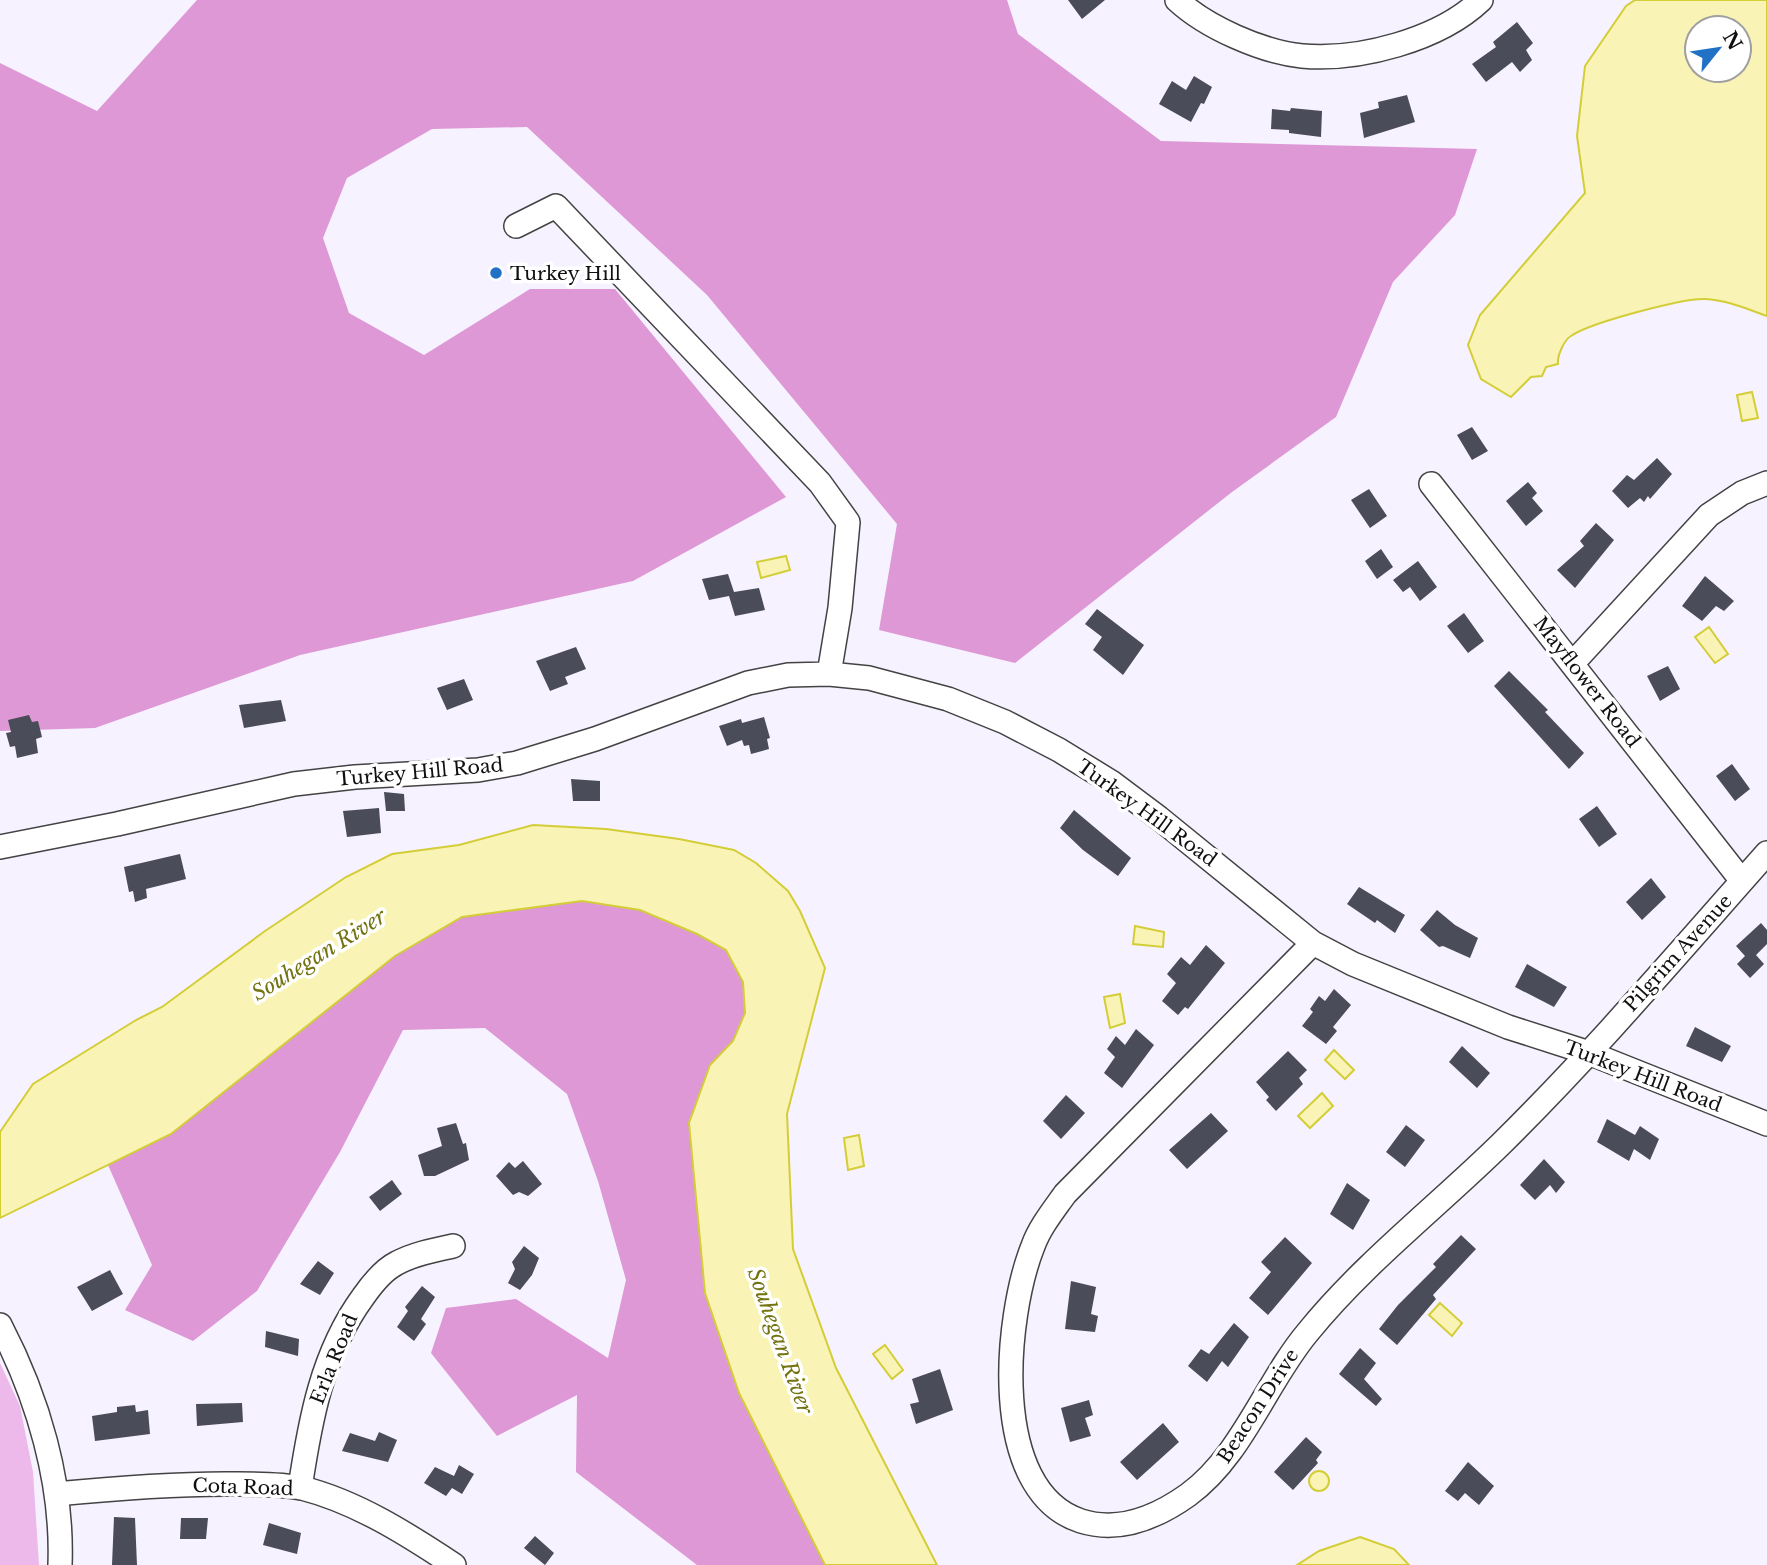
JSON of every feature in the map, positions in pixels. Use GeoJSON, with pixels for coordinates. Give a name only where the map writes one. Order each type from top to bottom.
{"type":"FeatureCollection","features":[{"type":"Feature","properties":{"kind":"street"},"geometry":{"type":"LineString","coordinates":[[1177,0],[1220,29],[1266,48],[1302,55],[1339,55],[1376,50],[1411,40],[1447,24],[1481,0]]}},
{"type":"Feature","properties":{"kind":"street"},"geometry":{"type":"LineString","coordinates":[[516,226],[556,206],[820,483],[848,522],[840,608],[829,674]]}},
{"type":"Feature","properties":{"kind":"street"},"geometry":{"type":"LineString","coordinates":[[1572,664],[1709,515],[1733,497],[1767,483]]}},
{"type":"Feature","properties":{"kind":"street","name":"Mayflower Road"},"geometry":{"type":"LineString","coordinates":[[1431,484],[1742,881]]}},
{"type":"Feature","properties":{"kind":"street","name":"Turkey Hill Road"},"geometry":{"type":"LineString","coordinates":[[0,847],[294,784],[355,777],[478,770],[517,763],[595,739],[748,683],[788,675],[829,674],[869,678],[948,699],[1005,722],[1059,750],[1111,782],[1159,818],[1313,943],[1353,964],[1508,1027],[1589,1053],[1767,1124]]}},
{"type":"Feature","properties":{"kind":"street","name":"Pilgrim Avenue"},"geometry":{"type":"LineString","coordinates":[[1589,1053],[1767,853]]}},
{"type":"Feature","properties":{"kind":"street","name":"Beacon Drive"},"geometry":{"type":"LineString","coordinates":[[1313,943],[1065,1194],[1042,1226],[1034,1243],[1018,1303],[1012,1363],[1013,1422],[1023,1460],[1031,1477],[1055,1507],[1072,1518],[1091,1524],[1113,1526],[1134,1522],[1171,1506],[1204,1482],[1230,1451],[1283,1364],[1308,1331],[1349,1287],[1503,1142],[1589,1053]]}},
{"type":"Feature","properties":{"kind":"street","name":"Erla Road"},"geometry":{"type":"LineString","coordinates":[[300,1488],[309,1426],[318,1388],[350,1314],[375,1280],[395,1264],[429,1251],[453,1246]]}},
{"type":"Feature","properties":{"kind":"street"},"geometry":{"type":"LineString","coordinates":[[0,1325],[32,1394],[57,1494],[60,1565]]}},
{"type":"Feature","properties":{"kind":"street","name":"Cota Road"},"geometry":{"type":"LineString","coordinates":[[57,1494],[152,1485],[213,1483],[300,1488],[340,1501],[385,1522],[454,1565]]}},
{"type":"Feature","properties":{"kind":"shaded area"},"geometry":{"type":"Polygon","coordinates":[[[197,0],[1007,0],[1018,34],[1161,141],[1477,149],[1455,215],[1393,282],[1336,417],[1232,492],[1015,663],[879,630],[897,524],[707,295],[527,127],[432,129],[347,178],[323,238],[349,313],[424,355],[530,289],[615,289],[786,497],[633,581],[300,655],[95,728],[0,731],[0,63],[97,111],[197,0]]]}},
{"type":"Feature","properties":{"kind":"shaded area"},"geometry":{"type":"Polygon","coordinates":[[[582,901],[640,910],[697,934],[726,950],[743,982],[745,1013],[733,1041],[710,1065],[689,1124],[705,1293],[739,1393],[825,1565],[697,1565],[576,1472],[577,1395],[497,1436],[431,1353],[446,1308],[516,1299],[608,1358],[626,1280],[598,1181],[567,1094],[485,1028],[403,1030],[340,1152],[257,1291],[193,1341],[125,1310],[152,1265],[108,1165],[171,1134],[395,956],[462,917],[582,901]]]}},
{"type":"Feature","properties":{"kind":"shaded area"},"geometry":{"type":"Polygon","coordinates":[[[0,1363],[20,1406],[33,1472],[39,1565],[0,1565],[0,1363]]]}},
{"type":"Feature","properties":{"kind":"water"},"geometry":{"type":"Polygon","coordinates":[[[1635,0],[1767,0],[1767,316],[1729,303],[1705,299],[1616,318],[1571,336],[1562,348],[1558,364],[1546,367],[1542,376],[1531,377],[1511,397],[1481,379],[1468,345],[1480,315],[1585,193],[1577,136],[1585,66],[1626,6],[1635,0]]]}},
{"type":"Feature","properties":{"kind":"water"},"geometry":{"type":"Polygon","coordinates":[[[1752,392],[1758,418],[1742,421],[1737,395],[1752,392]]]}},
{"type":"Feature","properties":{"kind":"water"},"geometry":{"type":"Polygon","coordinates":[[[786,556],[790,570],[761,578],[757,562],[786,556]]]}},
{"type":"Feature","properties":{"kind":"water"},"geometry":{"type":"Polygon","coordinates":[[[1709,627],[1728,654],[1715,663],[1695,637],[1709,627]]]}},
{"type":"Feature","properties":{"kind":"water","name":"Souhegan River"},"geometry":{"type":"Polygon","coordinates":[[[533,825],[606,829],[734,850],[756,863],[788,891],[800,911],[825,968],[787,1114],[793,1249],[836,1368],[937,1565],[825,1565],[739,1393],[705,1293],[689,1123],[710,1065],[733,1041],[745,1013],[743,982],[726,950],[697,934],[640,910],[582,901],[462,917],[395,956],[171,1134],[0,1218],[0,1132],[33,1084],[136,1020],[162,1007],[265,931],[346,877],[392,854],[459,845],[533,825]]]}},
{"type":"Feature","properties":{"kind":"water"},"geometry":{"type":"Polygon","coordinates":[[[1135,926],[1164,932],[1163,947],[1133,944],[1135,926]]]}},
{"type":"Feature","properties":{"kind":"water"},"geometry":{"type":"Polygon","coordinates":[[[1120,994],[1125,1023],[1110,1028],[1104,997],[1120,994]]]}},
{"type":"Feature","properties":{"kind":"water"},"geometry":{"type":"Polygon","coordinates":[[[1334,1050],[1354,1070],[1345,1079],[1325,1060],[1334,1050]]]}},
{"type":"Feature","properties":{"kind":"water"},"geometry":{"type":"Polygon","coordinates":[[[1322,1093],[1333,1106],[1310,1128],[1298,1116],[1322,1093]]]}},
{"type":"Feature","properties":{"kind":"water"},"geometry":{"type":"Polygon","coordinates":[[[859,1135],[864,1166],[848,1170],[844,1138],[859,1135]]]}},
{"type":"Feature","properties":{"kind":"water"},"geometry":{"type":"Polygon","coordinates":[[[1440,1303],[1462,1323],[1452,1336],[1429,1315],[1440,1303]]]}},
{"type":"Feature","properties":{"kind":"water"},"geometry":{"type":"Polygon","coordinates":[[[885,1345],[903,1370],[892,1379],[873,1354],[885,1345]]]}},
{"type":"Feature","properties":{"kind":"water"},"geometry":{"type":"Polygon","coordinates":[[[1319,1471],[1326,1474],[1329,1481],[1326,1488],[1319,1491],[1312,1488],[1309,1481],[1312,1474],[1319,1471]]]}},
{"type":"Feature","properties":{"kind":"water"},"geometry":{"type":"Polygon","coordinates":[[[1360,1537],[1394,1549],[1409,1565],[1297,1565],[1319,1551],[1360,1537]]]}},
{"type":"Feature","properties":{"kind":"building"},"geometry":{"type":"Polygon","coordinates":[[[1068,0],[1105,0],[1082,19],[1068,0]]]}},
{"type":"Feature","properties":{"kind":"building"},"geometry":{"type":"Polygon","coordinates":[[[1517,22],[1533,43],[1526,50],[1532,60],[1520,72],[1512,62],[1486,82],[1472,64],[1496,47],[1493,42],[1517,22]]]}},
{"type":"Feature","properties":{"kind":"building"},"geometry":{"type":"Polygon","coordinates":[[[1194,76],[1212,87],[1191,122],[1159,104],[1172,81],[1186,90],[1194,76]]]}},
{"type":"Feature","properties":{"kind":"building"},"geometry":{"type":"Polygon","coordinates":[[[1407,95],[1415,122],[1364,138],[1360,113],[1379,108],[1378,102],[1407,95]]]}},
{"type":"Feature","properties":{"kind":"building"},"geometry":{"type":"Polygon","coordinates":[[[1291,108],[1322,111],[1321,137],[1271,129],[1272,109],[1290,111],[1291,108]]]}},
{"type":"Feature","properties":{"kind":"building"},"geometry":{"type":"Polygon","coordinates":[[[1472,427],[1488,451],[1472,460],[1457,435],[1472,427]]]}},
{"type":"Feature","properties":{"kind":"building"},"geometry":{"type":"Polygon","coordinates":[[[1657,458],[1672,474],[1650,499],[1648,496],[1644,502],[1640,498],[1628,508],[1612,491],[1627,475],[1634,480],[1657,458]]]}},
{"type":"Feature","properties":{"kind":"building"},"geometry":{"type":"Polygon","coordinates":[[[1528,482],[1537,493],[1532,498],[1543,511],[1526,526],[1506,501],[1528,482]]]}},
{"type":"Feature","properties":{"kind":"building"},"geometry":{"type":"Polygon","coordinates":[[[1369,489],[1387,516],[1370,528],[1351,500],[1369,489]]]}},
{"type":"Feature","properties":{"kind":"building"},"geometry":{"type":"Polygon","coordinates":[[[1596,523],[1614,540],[1575,588],[1557,570],[1584,546],[1580,541],[1596,523]]]}},
{"type":"Feature","properties":{"kind":"building"},"geometry":{"type":"Polygon","coordinates":[[[1381,549],[1393,567],[1377,579],[1365,561],[1381,549]]]}},
{"type":"Feature","properties":{"kind":"building"},"geometry":{"type":"Polygon","coordinates":[[[1418,561],[1437,587],[1420,601],[1410,587],[1403,592],[1393,580],[1418,561]]]}},
{"type":"Feature","properties":{"kind":"building"},"geometry":{"type":"Polygon","coordinates":[[[728,574],[734,592],[759,588],[765,610],[735,616],[729,596],[709,600],[702,579],[728,574]]]}},
{"type":"Feature","properties":{"kind":"building"},"geometry":{"type":"Polygon","coordinates":[[[1705,576],[1734,601],[1724,611],[1716,606],[1702,621],[1682,606],[1705,576]]]}},
{"type":"Feature","properties":{"kind":"building"},"geometry":{"type":"Polygon","coordinates":[[[1097,609],[1144,645],[1123,675],[1093,650],[1102,637],[1085,624],[1097,609]]]}},
{"type":"Feature","properties":{"kind":"building"},"geometry":{"type":"Polygon","coordinates":[[[1464,613],[1484,641],[1468,653],[1447,626],[1464,613]]]}},
{"type":"Feature","properties":{"kind":"building"},"geometry":{"type":"Polygon","coordinates":[[[576,647],[586,669],[565,677],[568,684],[550,691],[536,661],[576,647]]]}},
{"type":"Feature","properties":{"kind":"building"},"geometry":{"type":"Polygon","coordinates":[[[1668,666],[1680,689],[1660,701],[1647,676],[1668,666]]]}},
{"type":"Feature","properties":{"kind":"building"},"geometry":{"type":"Polygon","coordinates":[[[1509,671],[1548,710],[1545,712],[1584,753],[1569,769],[1494,686],[1509,671]]]}},
{"type":"Feature","properties":{"kind":"building"},"geometry":{"type":"Polygon","coordinates":[[[464,679],[473,700],[447,710],[437,688],[464,679]]]}},
{"type":"Feature","properties":{"kind":"building"},"geometry":{"type":"Polygon","coordinates":[[[281,700],[286,721],[244,728],[239,705],[281,700]]]}},
{"type":"Feature","properties":{"kind":"building"},"geometry":{"type":"Polygon","coordinates":[[[29,715],[32,722],[38,721],[42,737],[36,739],[38,753],[17,758],[15,746],[10,747],[6,733],[11,732],[8,720],[29,715]]]}},
{"type":"Feature","properties":{"kind":"building"},"geometry":{"type":"Polygon","coordinates":[[[764,717],[770,738],[767,739],[769,749],[751,754],[749,745],[744,746],[742,740],[727,746],[719,726],[741,719],[742,723],[764,717]]]}},
{"type":"Feature","properties":{"kind":"building"},"geometry":{"type":"Polygon","coordinates":[[[1732,764],[1750,789],[1735,801],[1716,776],[1732,764]]]}},
{"type":"Feature","properties":{"kind":"building"},"geometry":{"type":"Polygon","coordinates":[[[571,779],[600,781],[600,801],[573,801],[571,779]]]}},
{"type":"Feature","properties":{"kind":"building"},"geometry":{"type":"Polygon","coordinates":[[[384,792],[404,794],[405,811],[386,811],[384,792]]]}},
{"type":"Feature","properties":{"kind":"building"},"geometry":{"type":"Polygon","coordinates":[[[1597,806],[1617,834],[1599,847],[1579,819],[1597,806]]]}},
{"type":"Feature","properties":{"kind":"building"},"geometry":{"type":"Polygon","coordinates":[[[379,808],[381,833],[347,837],[343,811],[379,808]]]}},
{"type":"Feature","properties":{"kind":"building"},"geometry":{"type":"Polygon","coordinates":[[[1074,810],[1131,858],[1118,876],[1083,850],[1060,828],[1074,810]]]}},
{"type":"Feature","properties":{"kind":"building"},"geometry":{"type":"Polygon","coordinates":[[[180,854],[186,879],[146,889],[147,898],[135,902],[133,891],[129,892],[124,867],[180,854]]]}},
{"type":"Feature","properties":{"kind":"building"},"geometry":{"type":"Polygon","coordinates":[[[1651,878],[1666,897],[1642,920],[1626,902],[1651,878]]]}},
{"type":"Feature","properties":{"kind":"building"},"geometry":{"type":"Polygon","coordinates":[[[1359,887],[1405,915],[1395,933],[1347,904],[1359,887]]]}},
{"type":"Feature","properties":{"kind":"building"},"geometry":{"type":"Polygon","coordinates":[[[1437,910],[1455,925],[1478,938],[1470,958],[1443,946],[1439,947],[1420,930],[1437,910]]]}},
{"type":"Feature","properties":{"kind":"building"},"geometry":{"type":"Polygon","coordinates":[[[1761,923],[1767,930],[1767,944],[1756,955],[1764,964],[1750,978],[1737,964],[1745,956],[1736,946],[1761,923]]]}},
{"type":"Feature","properties":{"kind":"building"},"geometry":{"type":"Polygon","coordinates":[[[1206,945],[1225,963],[1188,1009],[1185,1007],[1178,1015],[1162,1001],[1176,983],[1167,974],[1181,957],[1190,965],[1206,945]]]}},
{"type":"Feature","properties":{"kind":"building"},"geometry":{"type":"Polygon","coordinates":[[[1527,964],[1567,987],[1554,1007],[1515,987],[1527,964]]]}},
{"type":"Feature","properties":{"kind":"building"},"geometry":{"type":"Polygon","coordinates":[[[1334,989],[1351,1005],[1333,1027],[1337,1031],[1326,1044],[1302,1026],[1313,1012],[1310,1009],[1319,996],[1325,1001],[1334,989]]]}},
{"type":"Feature","properties":{"kind":"building"},"geometry":{"type":"Polygon","coordinates":[[[1695,1027],[1731,1046],[1722,1062],[1686,1046],[1695,1027]]]}},
{"type":"Feature","properties":{"kind":"building"},"geometry":{"type":"Polygon","coordinates":[[[1136,1029],[1154,1045],[1122,1088],[1104,1073],[1115,1057],[1107,1049],[1116,1036],[1125,1045],[1136,1029]]]}},
{"type":"Feature","properties":{"kind":"building"},"geometry":{"type":"Polygon","coordinates":[[[1462,1046],[1490,1073],[1477,1088],[1449,1062],[1462,1046]]]}},
{"type":"Feature","properties":{"kind":"building"},"geometry":{"type":"Polygon","coordinates":[[[1288,1051],[1307,1070],[1299,1078],[1303,1084],[1276,1111],[1266,1100],[1269,1097],[1256,1082],[1288,1051]]]}},
{"type":"Feature","properties":{"kind":"building"},"geometry":{"type":"Polygon","coordinates":[[[1066,1095],[1085,1113],[1061,1139],[1043,1121],[1066,1095]]]}},
{"type":"Feature","properties":{"kind":"building"},"geometry":{"type":"Polygon","coordinates":[[[1211,1113],[1228,1131],[1187,1169],[1169,1150],[1211,1113]]]}},
{"type":"Feature","properties":{"kind":"building"},"geometry":{"type":"Polygon","coordinates":[[[1607,1119],[1635,1135],[1640,1126],[1659,1139],[1650,1160],[1634,1149],[1629,1161],[1597,1142],[1607,1119]]]}},
{"type":"Feature","properties":{"kind":"building"},"geometry":{"type":"Polygon","coordinates":[[[456,1123],[463,1144],[466,1143],[469,1160],[435,1176],[424,1176],[418,1155],[442,1146],[437,1128],[456,1123]]]}},
{"type":"Feature","properties":{"kind":"building"},"geometry":{"type":"Polygon","coordinates":[[[1406,1125],[1425,1140],[1405,1167],[1386,1152],[1406,1125]]]}},
{"type":"Feature","properties":{"kind":"building"},"geometry":{"type":"Polygon","coordinates":[[[1544,1159],[1565,1182],[1556,1193],[1550,1185],[1535,1200],[1520,1185],[1544,1159]]]}},
{"type":"Feature","properties":{"kind":"building"},"geometry":{"type":"Polygon","coordinates":[[[523,1161],[542,1184],[528,1196],[519,1192],[513,1195],[496,1176],[509,1162],[515,1168],[523,1161]]]}},
{"type":"Feature","properties":{"kind":"building"},"geometry":{"type":"Polygon","coordinates":[[[392,1180],[402,1194],[380,1211],[369,1197],[392,1180]]]}},
{"type":"Feature","properties":{"kind":"building"},"geometry":{"type":"Polygon","coordinates":[[[1347,1183],[1370,1200],[1353,1230],[1330,1214],[1347,1183]]]}},
{"type":"Feature","properties":{"kind":"building"},"geometry":{"type":"Polygon","coordinates":[[[1461,1235],[1476,1249],[1433,1295],[1436,1299],[1397,1345],[1379,1329],[1398,1305],[1436,1267],[1433,1264],[1461,1235]]]}},
{"type":"Feature","properties":{"kind":"building"},"geometry":{"type":"Polygon","coordinates":[[[1285,1237],[1312,1263],[1268,1315],[1249,1298],[1271,1272],[1261,1262],[1285,1237]]]}},
{"type":"Feature","properties":{"kind":"building"},"geometry":{"type":"Polygon","coordinates":[[[524,1246],[539,1258],[532,1275],[520,1290],[508,1283],[515,1269],[512,1262],[524,1246]]]}},
{"type":"Feature","properties":{"kind":"building"},"geometry":{"type":"Polygon","coordinates":[[[318,1261],[334,1273],[320,1295],[300,1284],[318,1261]]]}},
{"type":"Feature","properties":{"kind":"building"},"geometry":{"type":"Polygon","coordinates":[[[110,1270],[123,1294],[92,1311],[77,1287],[110,1270]]]}},
{"type":"Feature","properties":{"kind":"building"},"geometry":{"type":"Polygon","coordinates":[[[1071,1281],[1096,1287],[1091,1314],[1098,1316],[1095,1332],[1065,1329],[1071,1281]]]}},
{"type":"Feature","properties":{"kind":"building"},"geometry":{"type":"Polygon","coordinates":[[[422,1286],[435,1297],[421,1319],[426,1324],[414,1341],[397,1327],[408,1311],[405,1307],[422,1286]]]}},
{"type":"Feature","properties":{"kind":"building"},"geometry":{"type":"Polygon","coordinates":[[[1234,1323],[1249,1337],[1228,1367],[1222,1361],[1207,1382],[1188,1366],[1201,1349],[1209,1354],[1234,1323]]]}},
{"type":"Feature","properties":{"kind":"building"},"geometry":{"type":"Polygon","coordinates":[[[266,1331],[299,1339],[298,1356],[265,1347],[266,1331]]]}},
{"type":"Feature","properties":{"kind":"building"},"geometry":{"type":"Polygon","coordinates":[[[1360,1348],[1376,1363],[1364,1379],[1382,1399],[1376,1406],[1339,1374],[1360,1348]]]}},
{"type":"Feature","properties":{"kind":"building"},"geometry":{"type":"Polygon","coordinates":[[[940,1369],[953,1410],[916,1424],[910,1404],[919,1402],[912,1379],[940,1369]]]}},
{"type":"Feature","properties":{"kind":"building"},"geometry":{"type":"Polygon","coordinates":[[[1089,1400],[1093,1415],[1085,1418],[1091,1436],[1070,1442],[1061,1408],[1089,1400]]]}},
{"type":"Feature","properties":{"kind":"building"},"geometry":{"type":"Polygon","coordinates":[[[242,1403],[243,1422],[197,1426],[196,1404],[242,1403]]]}},
{"type":"Feature","properties":{"kind":"building"},"geometry":{"type":"Polygon","coordinates":[[[135,1405],[136,1412],[148,1410],[150,1434],[95,1441],[92,1416],[117,1412],[117,1407],[135,1405]]]}},
{"type":"Feature","properties":{"kind":"building"},"geometry":{"type":"Polygon","coordinates":[[[1163,1423],[1179,1442],[1137,1480],[1120,1462],[1163,1423]]]}},
{"type":"Feature","properties":{"kind":"building"},"geometry":{"type":"Polygon","coordinates":[[[379,1432],[397,1440],[388,1462],[342,1451],[350,1433],[375,1441],[379,1432]]]}},
{"type":"Feature","properties":{"kind":"building"},"geometry":{"type":"Polygon","coordinates":[[[1306,1437],[1322,1452],[1316,1460],[1318,1463],[1293,1490],[1274,1472],[1306,1437]]]}},
{"type":"Feature","properties":{"kind":"building"},"geometry":{"type":"Polygon","coordinates":[[[1468,1462],[1494,1486],[1479,1505],[1465,1493],[1458,1501],[1445,1491],[1468,1462]]]}},
{"type":"Feature","properties":{"kind":"building"},"geometry":{"type":"Polygon","coordinates":[[[459,1465],[474,1474],[462,1494],[452,1488],[446,1496],[424,1483],[435,1467],[454,1476],[459,1465]]]}},
{"type":"Feature","properties":{"kind":"building"},"geometry":{"type":"Polygon","coordinates":[[[114,1517],[135,1518],[137,1565],[112,1565],[114,1517]]]}},
{"type":"Feature","properties":{"kind":"building"},"geometry":{"type":"Polygon","coordinates":[[[181,1518],[208,1518],[206,1539],[180,1539],[181,1518]]]}},
{"type":"Feature","properties":{"kind":"building"},"geometry":{"type":"Polygon","coordinates":[[[269,1523],[301,1533],[297,1554],[263,1545],[269,1523]]]}},
{"type":"Feature","properties":{"kind":"building"},"geometry":{"type":"Polygon","coordinates":[[[535,1536],[554,1553],[545,1565],[524,1548],[535,1536]]]}},
{"type":"Feature","properties":{"kind":"place","name":"Turkey Hill"},"geometry":{"type":"Point","coordinates":[496,273]}}]}
